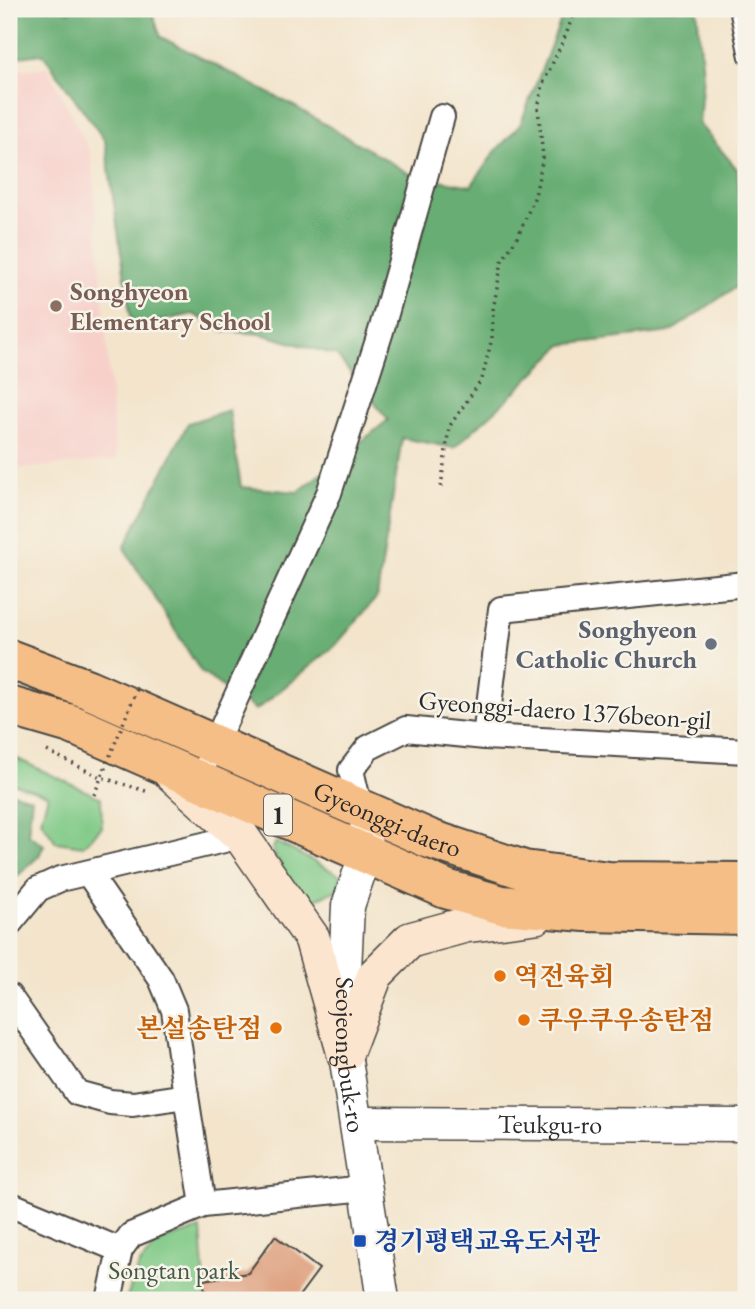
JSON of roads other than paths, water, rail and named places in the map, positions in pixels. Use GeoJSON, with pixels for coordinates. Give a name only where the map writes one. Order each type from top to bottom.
{"type":"FeatureCollection","features":[{"type":"Feature","properties":{"kind":"main road","name":"Gyeonggi-daero"},"geometry":{"type":"LineString","coordinates":[[9,659],[88,689],[430,839],[524,870],[609,881],[746,882]]}},
{"type":"Feature","properties":{"kind":"main road","name":"Gyeonggi-daero"},"geometry":{"type":"LineString","coordinates":[[9,706],[71,724],[159,779],[196,779],[446,889],[502,905],[746,915]]}},
{"type":"Feature","properties":{"kind":"main road"},"geometry":{"type":"LineString","coordinates":[[159,779],[241,836],[312,938],[345,1054]]}},
{"type":"Feature","properties":{"kind":"main road"},"geometry":{"type":"LineString","coordinates":[[345,1054],[375,975],[410,940],[465,925],[540,915],[551,909]]}},
{"type":"Feature","properties":{"kind":"street"},"geometry":{"type":"LineString","coordinates":[[196,779],[216,745],[329,494],[381,331],[442,117]]}},
{"type":"Feature","properties":{"kind":"street"},"geometry":{"type":"LineString","coordinates":[[485,737],[501,609],[746,584]]}},
{"type":"Feature","properties":{"kind":"street","name":"Gyeonggi-daero 1376beon-gil"},"geometry":{"type":"LineString","coordinates":[[360,808],[351,770],[368,748],[406,729],[485,737],[746,751]]}},
{"type":"Feature","properties":{"kind":"street","name":"Seojeongbuk-ro"},"geometry":{"type":"LineString","coordinates":[[360,808],[366,853],[348,906],[345,1054],[383,1300]]}},
{"type":"Feature","properties":{"kind":"street"},"geometry":{"type":"LineString","coordinates":[[9,925],[37,889],[60,879],[241,836]]}},
{"type":"Feature","properties":{"kind":"street"},"geometry":{"type":"LineString","coordinates":[[88,873],[161,979],[174,1010],[203,1205]]}},
{"type":"Feature","properties":{"kind":"street"},"geometry":{"type":"LineString","coordinates":[[9,996],[77,1093],[110,1102],[133,1104],[186,1096]]}},
{"type":"Feature","properties":{"kind":"street","name":"Teukgu-ro"},"geometry":{"type":"LineString","coordinates":[[356,1123],[746,1125]]}},
{"type":"Feature","properties":{"kind":"street"},"geometry":{"type":"LineString","coordinates":[[109,1300],[120,1250],[131,1234],[203,1205],[365,1188]]}},
{"type":"Feature","properties":{"kind":"street"},"geometry":{"type":"LineString","coordinates":[[9,1204],[120,1250]]}},
{"type":"Feature","properties":{"kind":"lane"},"geometry":{"type":"LineString","coordinates":[[736,9],[746,57]]}},
{"type":"Feature","properties":{"kind":"place","name":"Songhyeon Elementary School"},"geometry":{"type":"Point","coordinates":[56,306]}},
{"type":"Feature","properties":{"kind":"place","name":"Songhyeon Catholic Church"},"geometry":{"type":"Point","coordinates":[711,644]}},
{"type":"Feature","properties":{"kind":"place","name":"역전육회"},"geometry":{"type":"Point","coordinates":[500,976]}},
{"type":"Feature","properties":{"kind":"place","name":"쿠우쿠우송탄점"},"geometry":{"type":"Point","coordinates":[524,1020]}},
{"type":"Feature","properties":{"kind":"place","name":"본설송탄점"},"geometry":{"type":"Point","coordinates":[276,1028]}},
{"type":"Feature","properties":{"kind":"place","name":"경기평택교육도서관"},"geometry":{"type":"Point","coordinates":[360,1241]}},
{"type":"Feature","properties":{"kind":"park label","name":"Songtan park"},"geometry":{"type":"Point","coordinates":[174,1270]}}]}
